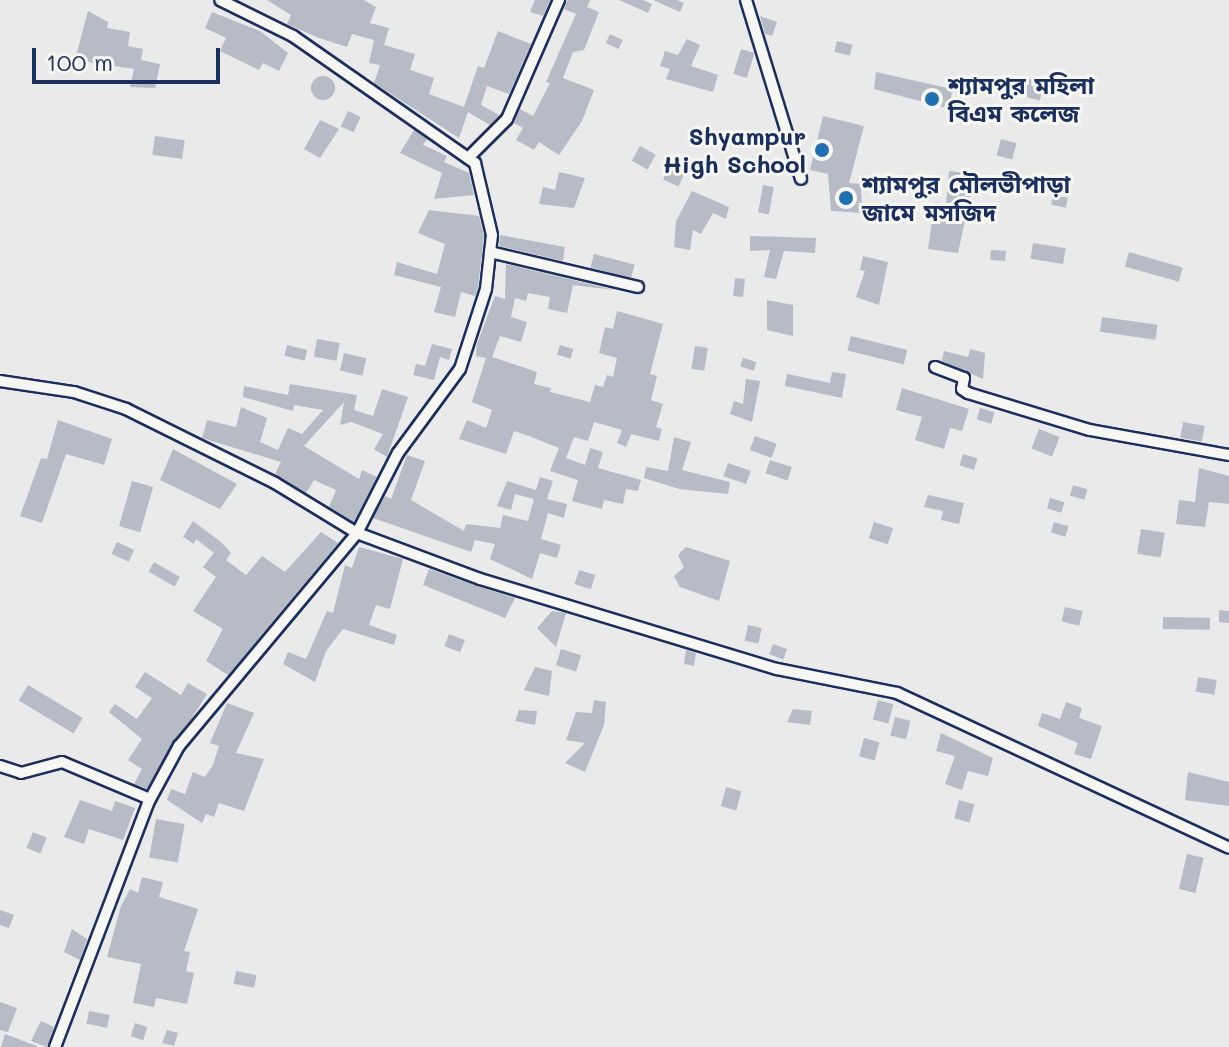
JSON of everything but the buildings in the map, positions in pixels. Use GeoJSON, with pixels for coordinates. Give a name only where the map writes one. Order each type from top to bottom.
{"type":"FeatureCollection","features":[{"type":"Feature","properties":{"kind":"street"},"geometry":{"type":"LineString","coordinates":[[55,1047],[150,799],[179,746],[357,533],[398,453],[460,369],[486,289],[490,252],[484,185],[468,158],[293,36],[220,0]]}},
{"type":"Feature","properties":{"kind":"street"},"geometry":{"type":"LineString","coordinates":[[468,158],[507,119],[559,0]]}},
{"type":"Feature","properties":{"kind":"street"},"geometry":{"type":"LineString","coordinates":[[746,0],[801,179]]}},
{"type":"Feature","properties":{"kind":"street"},"geometry":{"type":"LineString","coordinates":[[490,252],[638,287]]}},
{"type":"Feature","properties":{"kind":"street"},"geometry":{"type":"LineString","coordinates":[[935,367],[964,378],[962,389],[968,393],[1090,430],[1229,455]]}},
{"type":"Feature","properties":{"kind":"street"},"geometry":{"type":"LineString","coordinates":[[0,381],[74,392],[139,414],[275,483],[357,533],[480,579],[762,664],[897,693],[1229,848]]}},
{"type":"Feature","properties":{"kind":"street"},"geometry":{"type":"LineString","coordinates":[[0,766],[21,773],[62,762],[150,799]]}},
{"type":"Feature","properties":{"kind":"place","name":"শ্যামপুর মহিলা বিএম কলেজ"},"geometry":{"type":"Point","coordinates":[932,99]}},
{"type":"Feature","properties":{"kind":"place","name":"Shyampur High School"},"geometry":{"type":"Point","coordinates":[822,150]}},
{"type":"Feature","properties":{"kind":"place","name":"শ্যামপুর মৌলভীপাড়া জামে মসজিদ"},"geometry":{"type":"Point","coordinates":[846,198]}}]}
